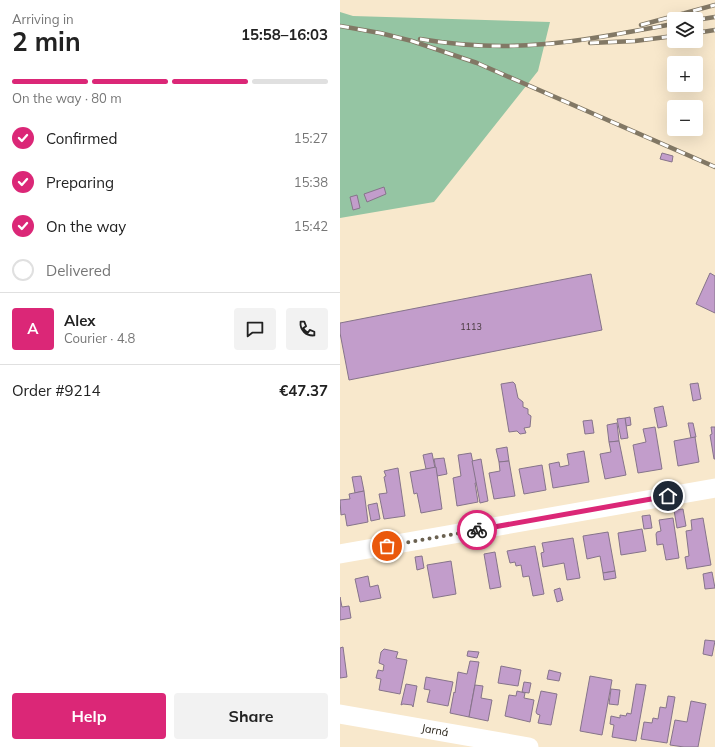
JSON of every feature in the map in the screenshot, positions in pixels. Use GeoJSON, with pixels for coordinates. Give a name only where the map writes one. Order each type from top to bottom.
{"type":"FeatureCollection","features":[{"type":"Feature","properties":{"kind":"street"},"geometry":{"type":"LineString","coordinates":[[340,554],[715,488]]}},
{"type":"Feature","properties":{"kind":"street","name":"Jarná"},"geometry":{"type":"LineString","coordinates":[[340,714],[529,747]]}},
{"type":"Feature","properties":{"kind":"green space"},"geometry":{"type":"Polygon","coordinates":[[[340,12],[353,16],[550,22],[538,71],[434,202],[340,218],[340,12]]]}},
{"type":"Feature","properties":{"kind":"building"},"geometry":{"type":"Polygon","coordinates":[[[662,153],[673,156],[672,162],[660,159],[662,153]]]}},
{"type":"Feature","properties":{"kind":"building"},"geometry":{"type":"Polygon","coordinates":[[[384,187],[386,194],[367,202],[364,194],[384,187]]]}},
{"type":"Feature","properties":{"kind":"building"},"geometry":{"type":"Polygon","coordinates":[[[357,195],[360,208],[353,210],[350,197],[357,195]]]}},
{"type":"Feature","properties":{"kind":"building"},"geometry":{"type":"Polygon","coordinates":[[[710,273],[715,276],[715,313],[696,304],[710,273]]]}},
{"type":"Feature","properties":{"kind":"building"},"geometry":{"type":"Polygon","coordinates":[[[591,274],[602,330],[349,380],[340,333],[340,323],[591,274]]]}},
{"type":"Feature","properties":{"kind":"building"},"geometry":{"type":"Polygon","coordinates":[[[513,382],[515,384],[518,398],[523,402],[523,407],[528,409],[528,414],[531,416],[530,427],[524,428],[526,433],[520,434],[517,431],[509,432],[501,384],[513,382]]]}},
{"type":"Feature","properties":{"kind":"building"},"geometry":{"type":"Polygon","coordinates":[[[698,383],[701,399],[693,401],[690,384],[698,383]]]}},
{"type":"Feature","properties":{"kind":"building"},"geometry":{"type":"Polygon","coordinates":[[[663,406],[667,426],[658,428],[654,408],[663,406]]]}},
{"type":"Feature","properties":{"kind":"building"},"geometry":{"type":"Polygon","coordinates":[[[630,417],[631,425],[626,426],[625,418],[630,417]]]}},
{"type":"Feature","properties":{"kind":"building"},"geometry":{"type":"Polygon","coordinates":[[[625,418],[628,438],[621,439],[617,419],[625,418]]]}},
{"type":"Feature","properties":{"kind":"building"},"geometry":{"type":"Polygon","coordinates":[[[592,420],[594,433],[585,434],[583,421],[592,420]]]}},
{"type":"Feature","properties":{"kind":"building"},"geometry":{"type":"Polygon","coordinates":[[[617,423],[619,441],[609,442],[607,425],[617,423]]]}},
{"type":"Feature","properties":{"kind":"building"},"geometry":{"type":"Polygon","coordinates":[[[688,423],[693,423],[696,437],[691,438],[688,423]]]}},
{"type":"Feature","properties":{"kind":"building"},"geometry":{"type":"Polygon","coordinates":[[[655,427],[662,469],[638,473],[633,445],[646,442],[643,429],[655,427]]]}},
{"type":"Feature","properties":{"kind":"building"},"geometry":{"type":"Polygon","coordinates":[[[711,427],[715,427],[715,459],[710,435],[712,434],[711,427]]]}},
{"type":"Feature","properties":{"kind":"building"},"geometry":{"type":"Polygon","coordinates":[[[695,437],[699,462],[678,466],[674,441],[695,437]]]}},
{"type":"Feature","properties":{"kind":"building"},"geometry":{"type":"Polygon","coordinates":[[[619,441],[626,475],[605,479],[600,454],[611,452],[609,442],[619,441]]]}},
{"type":"Feature","properties":{"kind":"building"},"geometry":{"type":"Polygon","coordinates":[[[507,447],[509,461],[499,462],[496,449],[507,447]]]}},
{"type":"Feature","properties":{"kind":"building"},"geometry":{"type":"Polygon","coordinates":[[[584,451],[589,482],[553,488],[549,464],[559,462],[560,467],[569,465],[567,454],[584,451]]]}},
{"type":"Feature","properties":{"kind":"building"},"geometry":{"type":"Polygon","coordinates":[[[432,453],[435,468],[426,469],[423,455],[432,453]]]}},
{"type":"Feature","properties":{"kind":"building"},"geometry":{"type":"Polygon","coordinates":[[[471,453],[477,483],[475,483],[478,502],[457,506],[453,478],[461,476],[458,455],[471,453]]]}},
{"type":"Feature","properties":{"kind":"building"},"geometry":{"type":"Polygon","coordinates":[[[444,458],[447,474],[437,476],[434,459],[444,458]]]}},
{"type":"Feature","properties":{"kind":"building"},"geometry":{"type":"Polygon","coordinates":[[[481,459],[488,501],[480,503],[472,461],[481,459]]]}},
{"type":"Feature","properties":{"kind":"building"},"geometry":{"type":"Polygon","coordinates":[[[509,461],[515,496],[494,499],[489,473],[500,471],[499,462],[509,461]]]}},
{"type":"Feature","properties":{"kind":"building"},"geometry":{"type":"Polygon","coordinates":[[[542,465],[546,490],[524,494],[519,469],[542,465]]]}},
{"type":"Feature","properties":{"kind":"building"},"geometry":{"type":"Polygon","coordinates":[[[436,467],[442,509],[421,513],[417,493],[414,494],[410,472],[436,467]]]}},
{"type":"Feature","properties":{"kind":"building"},"geometry":{"type":"Polygon","coordinates":[[[398,468],[405,516],[384,519],[379,494],[387,493],[384,477],[386,476],[384,471],[398,468]]]}},
{"type":"Feature","properties":{"kind":"building"},"geometry":{"type":"Polygon","coordinates":[[[361,476],[364,491],[355,493],[352,477],[361,476]]]}},
{"type":"Feature","properties":{"kind":"building"},"geometry":{"type":"Polygon","coordinates":[[[364,491],[368,522],[347,526],[345,514],[341,515],[340,500],[350,499],[349,494],[364,491]]]}},
{"type":"Feature","properties":{"kind":"building"},"geometry":{"type":"Polygon","coordinates":[[[377,503],[380,519],[371,521],[368,505],[377,503]]]}},
{"type":"Feature","properties":{"kind":"building"},"geometry":{"type":"Polygon","coordinates":[[[683,509],[686,526],[677,528],[674,510],[683,509]]]}},
{"type":"Feature","properties":{"kind":"building"},"geometry":{"type":"Polygon","coordinates":[[[650,515],[652,528],[644,529],[642,516],[650,515]]]}},
{"type":"Feature","properties":{"kind":"building"},"geometry":{"type":"Polygon","coordinates":[[[673,518],[679,558],[666,560],[663,544],[657,545],[656,534],[657,532],[661,531],[659,520],[673,518]]]}},
{"type":"Feature","properties":{"kind":"building"},"geometry":{"type":"Polygon","coordinates":[[[703,518],[711,565],[687,569],[685,557],[689,556],[686,531],[692,530],[691,520],[703,518]]]}},
{"type":"Feature","properties":{"kind":"building"},"geometry":{"type":"Polygon","coordinates":[[[642,529],[646,551],[621,555],[618,533],[642,529]]]}},
{"type":"Feature","properties":{"kind":"building"},"geometry":{"type":"Polygon","coordinates":[[[608,532],[615,571],[603,573],[600,556],[587,559],[583,536],[608,532]]]}},
{"type":"Feature","properties":{"kind":"building"},"geometry":{"type":"Polygon","coordinates":[[[573,538],[580,578],[567,580],[564,563],[543,567],[541,553],[544,552],[542,543],[573,538]]]}},
{"type":"Feature","properties":{"kind":"building"},"geometry":{"type":"Polygon","coordinates":[[[535,546],[544,594],[533,596],[529,576],[523,577],[521,565],[516,566],[515,562],[510,563],[507,551],[535,546]]]}},
{"type":"Feature","properties":{"kind":"building"},"geometry":{"type":"Polygon","coordinates":[[[495,552],[501,587],[490,589],[484,554],[495,552]]]}},
{"type":"Feature","properties":{"kind":"building"},"geometry":{"type":"Polygon","coordinates":[[[422,556],[424,568],[417,570],[415,557],[422,556]]]}},
{"type":"Feature","properties":{"kind":"building"},"geometry":{"type":"Polygon","coordinates":[[[451,561],[456,594],[433,598],[427,565],[451,561]]]}},
{"type":"Feature","properties":{"kind":"building"},"geometry":{"type":"Polygon","coordinates":[[[615,571],[616,578],[604,580],[603,573],[615,571]]]}},
{"type":"Feature","properties":{"kind":"building"},"geometry":{"type":"Polygon","coordinates":[[[712,572],[715,588],[705,589],[703,574],[712,572]]]}},
{"type":"Feature","properties":{"kind":"building"},"geometry":{"type":"Polygon","coordinates":[[[368,576],[370,587],[378,585],[381,598],[360,602],[355,579],[368,576]]]}},
{"type":"Feature","properties":{"kind":"building"},"geometry":{"type":"Polygon","coordinates":[[[560,588],[563,600],[557,602],[554,590],[560,588]]]}},
{"type":"Feature","properties":{"kind":"building"},"geometry":{"type":"Polygon","coordinates":[[[340,597],[342,607],[349,606],[351,618],[340,620],[340,597]]]}},
{"type":"Feature","properties":{"kind":"building"},"geometry":{"type":"Polygon","coordinates":[[[705,640],[715,641],[712,656],[703,654],[705,640]]]}},
{"type":"Feature","properties":{"kind":"building"},"geometry":{"type":"Polygon","coordinates":[[[343,647],[347,677],[340,678],[340,648],[343,647]]]}},
{"type":"Feature","properties":{"kind":"building"},"geometry":{"type":"Polygon","coordinates":[[[384,649],[398,652],[396,658],[407,660],[400,694],[379,690],[381,679],[376,678],[378,670],[383,671],[384,665],[379,663],[381,652],[384,649]]]}},
{"type":"Feature","properties":{"kind":"building"},"geometry":{"type":"Polygon","coordinates":[[[468,651],[479,652],[477,658],[467,656],[468,651]]]}},
{"type":"Feature","properties":{"kind":"building"},"geometry":{"type":"Polygon","coordinates":[[[470,661],[479,662],[469,717],[450,713],[458,672],[467,674],[470,661]]]}},
{"type":"Feature","properties":{"kind":"building"},"geometry":{"type":"Polygon","coordinates":[[[501,666],[521,670],[518,686],[498,683],[501,666]]]}},
{"type":"Feature","properties":{"kind":"building"},"geometry":{"type":"Polygon","coordinates":[[[549,670],[561,673],[559,681],[547,679],[549,670]]]}},
{"type":"Feature","properties":{"kind":"building"},"geometry":{"type":"Polygon","coordinates":[[[590,676],[612,680],[602,735],[580,731],[590,676]]]}},
{"type":"Feature","properties":{"kind":"building"},"geometry":{"type":"Polygon","coordinates":[[[426,677],[453,682],[448,706],[427,702],[430,690],[424,689],[426,677]]]}},
{"type":"Feature","properties":{"kind":"building"},"geometry":{"type":"Polygon","coordinates":[[[524,682],[531,683],[529,693],[522,692],[524,682]]]}},
{"type":"Feature","properties":{"kind":"building"},"geometry":{"type":"Polygon","coordinates":[[[406,684],[417,686],[413,707],[412,705],[401,705],[406,684]]]}},
{"type":"Feature","properties":{"kind":"building"},"geometry":{"type":"Polygon","coordinates":[[[636,684],[646,685],[636,741],[612,737],[614,725],[610,724],[611,716],[620,718],[620,715],[626,716],[627,713],[631,714],[636,684]]]}},
{"type":"Feature","properties":{"kind":"building"},"geometry":{"type":"Polygon","coordinates":[[[475,685],[483,686],[481,698],[492,700],[488,721],[469,717],[475,685]]]}},
{"type":"Feature","properties":{"kind":"building"},"geometry":{"type":"Polygon","coordinates":[[[611,689],[620,690],[618,705],[609,704],[611,689]]]}},
{"type":"Feature","properties":{"kind":"building"},"geometry":{"type":"Polygon","coordinates":[[[517,691],[525,693],[524,698],[534,700],[530,722],[505,716],[509,695],[516,696],[517,691]]]}},
{"type":"Feature","properties":{"kind":"building"},"geometry":{"type":"Polygon","coordinates":[[[541,691],[557,694],[551,725],[538,723],[540,715],[536,712],[541,691]]]}},
{"type":"Feature","properties":{"kind":"building"},"geometry":{"type":"Polygon","coordinates":[[[668,696],[675,697],[667,743],[641,739],[644,722],[652,723],[653,718],[658,719],[660,707],[666,708],[668,696]]]}},
{"type":"Feature","properties":{"kind":"building"},"geometry":{"type":"Polygon","coordinates":[[[691,701],[706,704],[698,747],[670,745],[675,720],[687,722],[691,701]]]}},
{"type":"Feature","properties":{"kind":"railway"},"geometry":{"type":"LineString","coordinates":[[641,25],[715,5]]}},
{"type":"Feature","properties":{"kind":"railway"},"geometry":{"type":"LineString","coordinates":[[703,19],[715,17]]}},
{"type":"Feature","properties":{"kind":"railway"},"geometry":{"type":"LineString","coordinates":[[420,39],[482,46],[514,46],[577,41],[667,25]]}},
{"type":"Feature","properties":{"kind":"railway"},"geometry":{"type":"LineString","coordinates":[[340,26],[380,33],[412,41],[477,63],[715,167]]}},
{"type":"Feature","properties":{"kind":"railway"},"geometry":{"type":"LineString","coordinates":[[703,32],[715,30]]}},
{"type":"Feature","properties":{"kind":"railway"},"geometry":{"type":"LineString","coordinates":[[590,43],[635,41],[667,37]]}},
{"type":"Feature","properties":{"kind":"way so far"},"geometry":{"type":"LineString","coordinates":[[387,546],[477,530]]}},
{"type":"Feature","properties":{"kind":"route"},"geometry":{"type":"LineString","coordinates":[[477,530],[668,496]]}}]}
